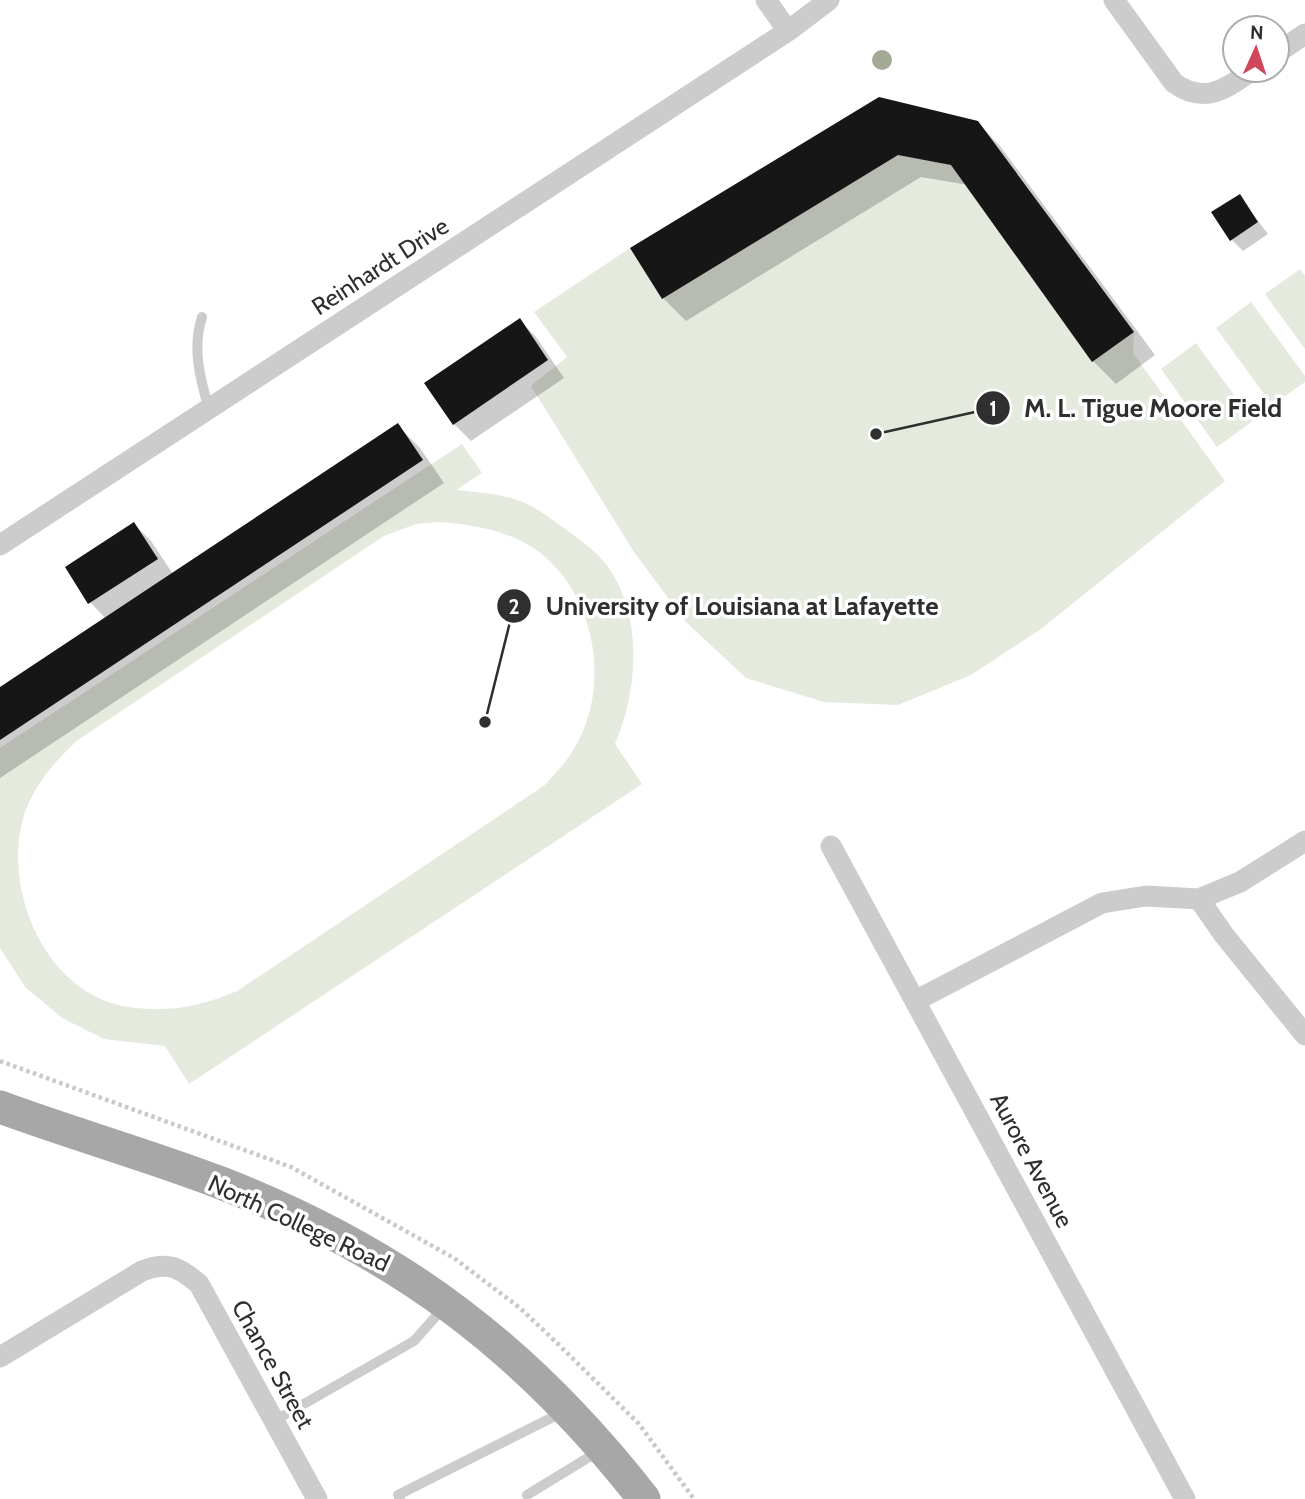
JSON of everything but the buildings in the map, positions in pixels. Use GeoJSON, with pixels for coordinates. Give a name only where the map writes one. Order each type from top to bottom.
{"type":"FeatureCollection","features":[{"type":"Feature","properties":{"kind":"main road","name":"North College Road"},"geometry":{"type":"LineString","coordinates":[[0,1107],[219,1182],[356,1245],[448,1303],[499,1343],[568,1409],[604,1448],[644,1499]]}},
{"type":"Feature","properties":{"kind":"street"},"geometry":{"type":"LineString","coordinates":[[766,0],[788,31]]}},
{"type":"Feature","properties":{"kind":"street","name":"Reinhardt Drive"},"geometry":{"type":"LineString","coordinates":[[0,545],[788,31],[829,0]]}},
{"type":"Feature","properties":{"kind":"street"},"geometry":{"type":"LineString","coordinates":[[1114,0],[1174,83],[1187,92],[1216,92],[1229,84]]}},
{"type":"Feature","properties":{"kind":"street"},"geometry":{"type":"LineString","coordinates":[[917,1000],[1102,902],[1146,896],[1199,899],[1240,882],[1305,841]]}},
{"type":"Feature","properties":{"kind":"street","name":"Aurore Avenue"},"geometry":{"type":"LineString","coordinates":[[831,846],[917,1000],[1185,1499]]}},
{"type":"Feature","properties":{"kind":"street"},"geometry":{"type":"LineString","coordinates":[[1199,899],[1224,936],[1305,1035]]}},
{"type":"Feature","properties":{"kind":"street","name":"Chance Street"},"geometry":{"type":"LineString","coordinates":[[0,1357],[142,1271],[158,1265],[172,1265],[200,1284],[317,1499]]}},
{"type":"Feature","properties":{"kind":"lane"},"geometry":{"type":"LineString","coordinates":[[202,317],[197,333],[198,358],[201,383],[209,409]]}},
{"type":"Feature","properties":{"kind":"lane"},"geometry":{"type":"LineString","coordinates":[[274,1421],[414,1341],[448,1303]]}},
{"type":"Feature","properties":{"kind":"lane"},"geometry":{"type":"LineString","coordinates":[[400,1499],[398,1495],[568,1409]]}},
{"type":"Feature","properties":{"kind":"lane"},"geometry":{"type":"LineString","coordinates":[[527,1495],[604,1448]]}},
{"type":"Feature","properties":{"kind":"shaded area"},"geometry":{"type":"Polygon","coordinates":[[[879,97],[978,121],[1134,332],[1133,353],[1225,481],[1041,629],[971,675],[898,705],[824,702],[746,678],[686,622],[634,552],[531,386],[567,357],[534,312],[630,248],[879,97]]]}},
{"type":"Feature","properties":{"kind":"shaded area"},"geometry":{"type":"Polygon","coordinates":[[[1300,269],[1305,276],[1305,349],[1265,294],[1300,269]]]}},
{"type":"Feature","properties":{"kind":"shaded area"},"geometry":{"type":"Polygon","coordinates":[[[1251,302],[1305,376],[1305,382],[1272,405],[1216,328],[1251,302]]]}},
{"type":"Feature","properties":{"kind":"shaded area"},"geometry":{"type":"Polygon","coordinates":[[[1196,343],[1253,421],[1217,447],[1161,369],[1196,343]]]}},
{"type":"Feature","properties":{"kind":"shaded area"},"geometry":{"type":"Polygon","coordinates":[[[462,444],[482,473],[456,490],[504,496],[531,506],[552,519],[601,559],[612,573],[629,614],[632,681],[615,744],[642,784],[189,1084],[165,1046],[104,1039],[62,1018],[25,987],[0,948],[0,748],[462,444]],[[452,523],[416,524],[384,536],[78,740],[54,764],[35,791],[25,812],[19,841],[19,872],[25,903],[36,933],[53,960],[74,982],[99,998],[143,1009],[184,1007],[237,991],[545,785],[563,765],[584,728],[592,703],[595,676],[587,622],[577,598],[562,575],[533,548],[508,535],[452,523]]]}},
{"type":"Feature","properties":{"kind":"place","name":"M. L. Tigue Moore Field"},"geometry":{"type":"Point","coordinates":[876,434]}},
{"type":"Feature","properties":{"kind":"place","name":"University of Louisiana at Lafayette"},"geometry":{"type":"Point","coordinates":[485,722]}}]}
